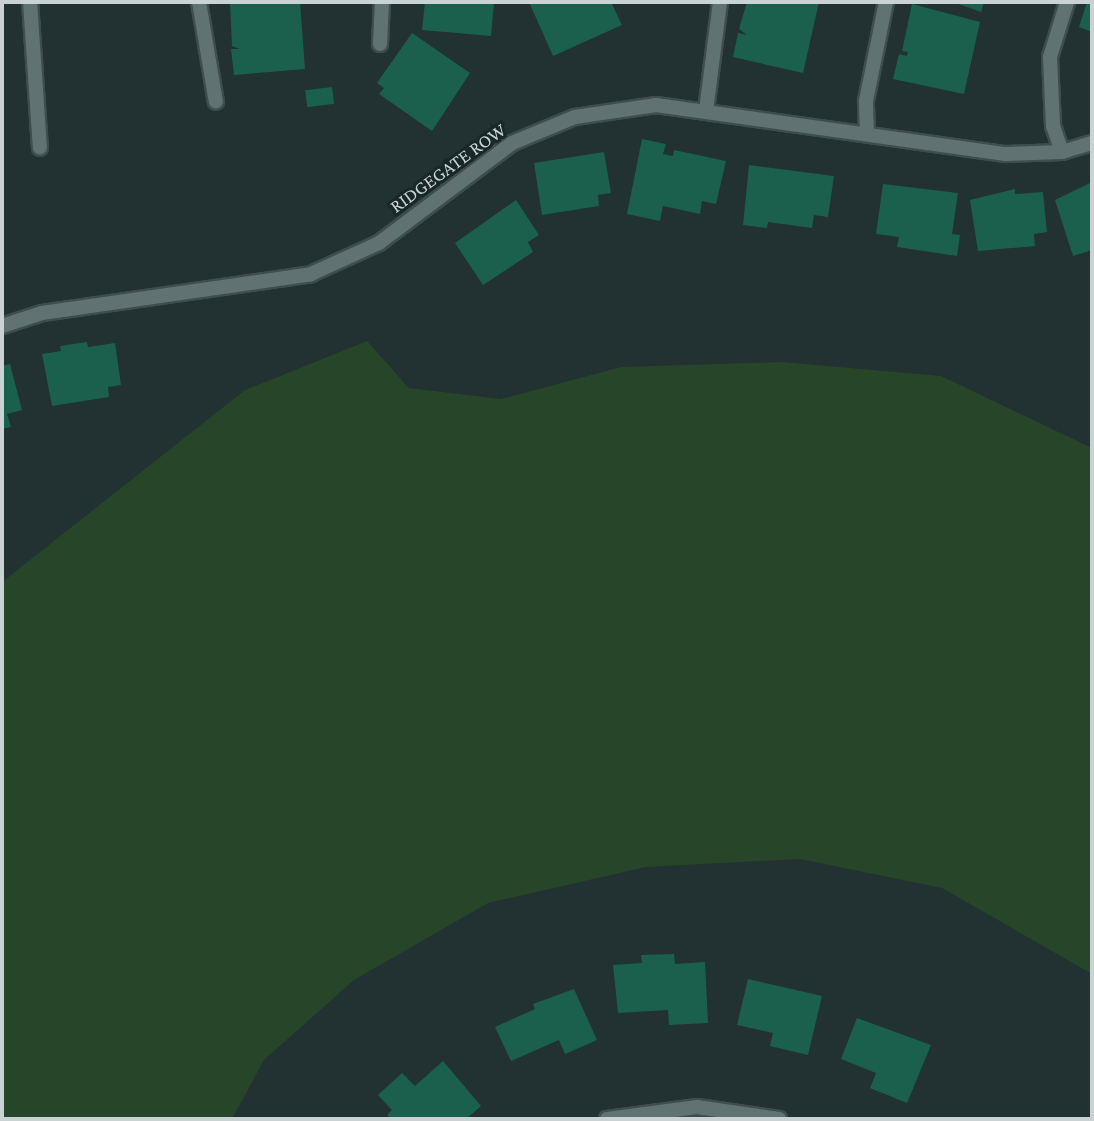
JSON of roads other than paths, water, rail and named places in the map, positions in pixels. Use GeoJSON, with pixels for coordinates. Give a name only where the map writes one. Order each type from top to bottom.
{"type":"FeatureCollection","features":[{"type":"Feature","properties":{"kind":"street"},"geometry":{"type":"LineString","coordinates":[[30,2],[40,148]]}},
{"type":"Feature","properties":{"kind":"street"},"geometry":{"type":"LineString","coordinates":[[199,2],[216,102]]}},
{"type":"Feature","properties":{"kind":"street"},"geometry":{"type":"LineString","coordinates":[[380,44],[382,2]]}},
{"type":"Feature","properties":{"kind":"street"},"geometry":{"type":"LineString","coordinates":[[706,111],[720,2]]}},
{"type":"Feature","properties":{"kind":"street"},"geometry":{"type":"LineString","coordinates":[[867,134],[866,101],[886,2]]}},
{"type":"Feature","properties":{"kind":"street"},"geometry":{"type":"LineString","coordinates":[[1062,152],[1054,126],[1050,57],[1067,2]]}},
{"type":"Feature","properties":{"kind":"street","name":"RIDGEGATE ROW"},"geometry":{"type":"LineString","coordinates":[[2,326],[42,313],[311,274],[379,243],[512,143],[575,117],[656,105],[1006,154],[1062,152],[1092,143]]}},
{"type":"Feature","properties":{"kind":"street"},"geometry":{"type":"LineString","coordinates":[[607,1119],[697,1107],[779,1119]]}}]}
